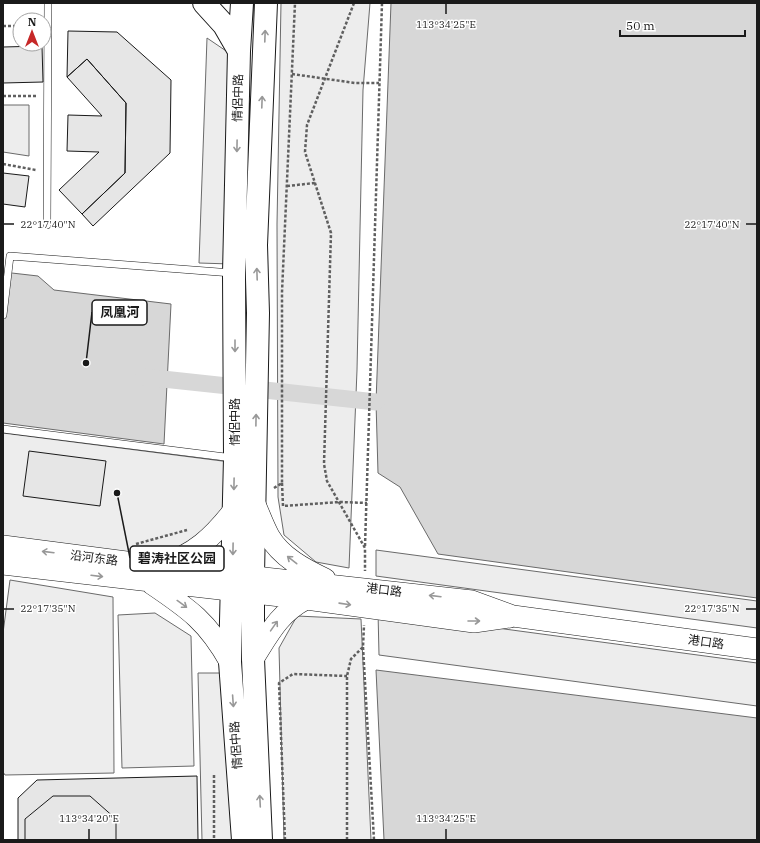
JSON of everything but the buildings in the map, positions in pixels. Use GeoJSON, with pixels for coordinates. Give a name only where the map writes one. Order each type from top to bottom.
{"type":"FeatureCollection","features":[{"type":"Feature","properties":{"kind":"highway"},"geometry":{"type":"LineString","coordinates":[[204,3],[224,25],[239,51]]}},
{"type":"Feature","properties":{"kind":"highway","name":"情侶中路"},"geometry":{"type":"LineString","coordinates":[[242,3],[239,51],[234,273],[245,459],[254,500],[243,583],[230,662],[243,840]]}},
{"type":"Feature","properties":{"kind":"highway","name":"情侶中路"},"geometry":{"type":"LineString","coordinates":[[261,840],[253,659],[234,510],[245,459],[258,313],[256,245],[266,3]]}},
{"type":"Feature","properties":{"kind":"street"},"geometry":{"type":"LineString","coordinates":[[254,500],[269,537],[289,558],[304,569],[338,585]]}},
{"type":"Feature","properties":{"kind":"street"},"geometry":{"type":"LineString","coordinates":[[230,662],[220,643],[195,614],[153,574],[195,550],[219,528],[234,510]]}},
{"type":"Feature","properties":{"kind":"street","name":"沿河东路"},"geometry":{"type":"LineString","coordinates":[[3,546],[153,574]]}},
{"type":"Feature","properties":{"kind":"street","name":"沿河东路"},"geometry":{"type":"LineString","coordinates":[[3,564],[153,574],[243,583]]}},
{"type":"Feature","properties":{"kind":"street","name":"港口路"},"geometry":{"type":"LineString","coordinates":[[243,583],[338,585],[364,597],[474,622],[513,616],[757,649]]}},
{"type":"Feature","properties":{"kind":"street","name":"港口路"},"geometry":{"type":"LineString","coordinates":[[243,583],[306,599],[364,597]]}},
{"type":"Feature","properties":{"kind":"street"},"geometry":{"type":"LineString","coordinates":[[253,659],[280,618],[292,606],[306,599]]}},
{"type":"Feature","properties":{"kind":"lane"},"geometry":{"type":"LineString","coordinates":[[47,226],[48,3]]}},
{"type":"Feature","properties":{"kind":"lane"},"geometry":{"type":"LineString","coordinates":[[3,315],[10,256],[234,273]]}},
{"type":"Feature","properties":{"kind":"lane"},"geometry":{"type":"LineString","coordinates":[[3,429],[245,459]]}},
{"type":"Feature","properties":{"kind":"path"},"geometry":{"type":"LineString","coordinates":[[282,462],[282,316],[295,3]]}},
{"type":"Feature","properties":{"kind":"path"},"geometry":{"type":"LineString","coordinates":[[354,3],[307,125],[305,152],[331,233],[324,464],[327,481],[365,548]]}},
{"type":"Feature","properties":{"kind":"path"},"geometry":{"type":"LineString","coordinates":[[374,840],[363,647],[382,3]]}},
{"type":"Feature","properties":{"kind":"path"},"geometry":{"type":"LineString","coordinates":[[292,74],[354,83],[379,83]]}},
{"type":"Feature","properties":{"kind":"path"},"geometry":{"type":"LineString","coordinates":[[3,96],[48,96]]}},
{"type":"Feature","properties":{"kind":"path"},"geometry":{"type":"LineString","coordinates":[[3,164],[47,172]]}},
{"type":"Feature","properties":{"kind":"path"},"geometry":{"type":"LineString","coordinates":[[287,186],[315,183]]}},
{"type":"Feature","properties":{"kind":"path"},"geometry":{"type":"LineString","coordinates":[[282,483],[283,506],[340,502],[367,503]]}},
{"type":"Feature","properties":{"kind":"path"},"geometry":{"type":"LineString","coordinates":[[134,544],[193,529]]}},
{"type":"Feature","properties":{"kind":"path"},"geometry":{"type":"LineString","coordinates":[[347,840],[347,676],[351,659],[363,647]]}},
{"type":"Feature","properties":{"kind":"path"},"geometry":{"type":"LineString","coordinates":[[285,840],[279,683],[293,674],[347,676]]}},
{"type":"Feature","properties":{"kind":"path"},"geometry":{"type":"LineString","coordinates":[[214,775],[214,840]]}},
{"type":"Feature","properties":{"kind":"shaded area"},"geometry":{"type":"Polygon","coordinates":[[[281,3],[370,3],[363,90],[357,370],[349,568],[316,562],[284,535],[278,497],[277,224],[281,3]]]}},
{"type":"Feature","properties":{"kind":"shaded area"},"geometry":{"type":"Polygon","coordinates":[[[391,3],[757,3],[757,598],[438,554],[400,487],[378,473],[376,402],[391,3]]]}},
{"type":"Feature","properties":{"kind":"shaded area"},"geometry":{"type":"Polygon","coordinates":[[[207,38],[238,59],[231,264],[199,263],[207,38]]]}},
{"type":"Feature","properties":{"kind":"shaded area"},"geometry":{"type":"Polygon","coordinates":[[[3,105],[29,105],[29,156],[3,152],[3,105]]]}},
{"type":"Feature","properties":{"kind":"shaded area"},"geometry":{"type":"Polygon","coordinates":[[[3,272],[38,276],[54,290],[171,304],[164,444],[3,423],[3,272]]]}},
{"type":"Feature","properties":{"kind":"shaded area"},"geometry":{"type":"Polygon","coordinates":[[[3,433],[230,462],[230,523],[195,551],[120,572],[3,554],[3,433]]]}},
{"type":"Feature","properties":{"kind":"shaded area"},"geometry":{"type":"Polygon","coordinates":[[[376,550],[757,601],[757,628],[376,576],[376,550]]]}},
{"type":"Feature","properties":{"kind":"shaded area"},"geometry":{"type":"Polygon","coordinates":[[[10,580],[113,597],[114,773],[5,775],[3,772],[3,633],[10,580]]]}},
{"type":"Feature","properties":{"kind":"shaded area"},"geometry":{"type":"Polygon","coordinates":[[[378,612],[757,663],[757,706],[379,655],[378,612]]]}},
{"type":"Feature","properties":{"kind":"shaded area"},"geometry":{"type":"Polygon","coordinates":[[[155,613],[191,636],[194,766],[122,768],[118,615],[155,613]]]}},
{"type":"Feature","properties":{"kind":"shaded area"},"geometry":{"type":"Polygon","coordinates":[[[297,616],[361,619],[371,840],[284,840],[279,648],[297,616]]]}},
{"type":"Feature","properties":{"kind":"shaded area"},"geometry":{"type":"Polygon","coordinates":[[[376,670],[757,718],[757,840],[384,840],[376,670]]]}},
{"type":"Feature","properties":{"kind":"shaded area"},"geometry":{"type":"Polygon","coordinates":[[[198,673],[228,673],[237,840],[202,840],[198,673]]]}},
{"type":"Feature","properties":{"kind":"waterway"},"geometry":{"type":"LineString","coordinates":[[144,377],[376,402]]}},
{"type":"Feature","properties":{"kind":"place","name":"凤凰河"},"geometry":{"type":"Point","coordinates":[86,363]}},
{"type":"Feature","properties":{"kind":"place","name":"碧涛社区公园"},"geometry":{"type":"Point","coordinates":[117,493]}}]}
